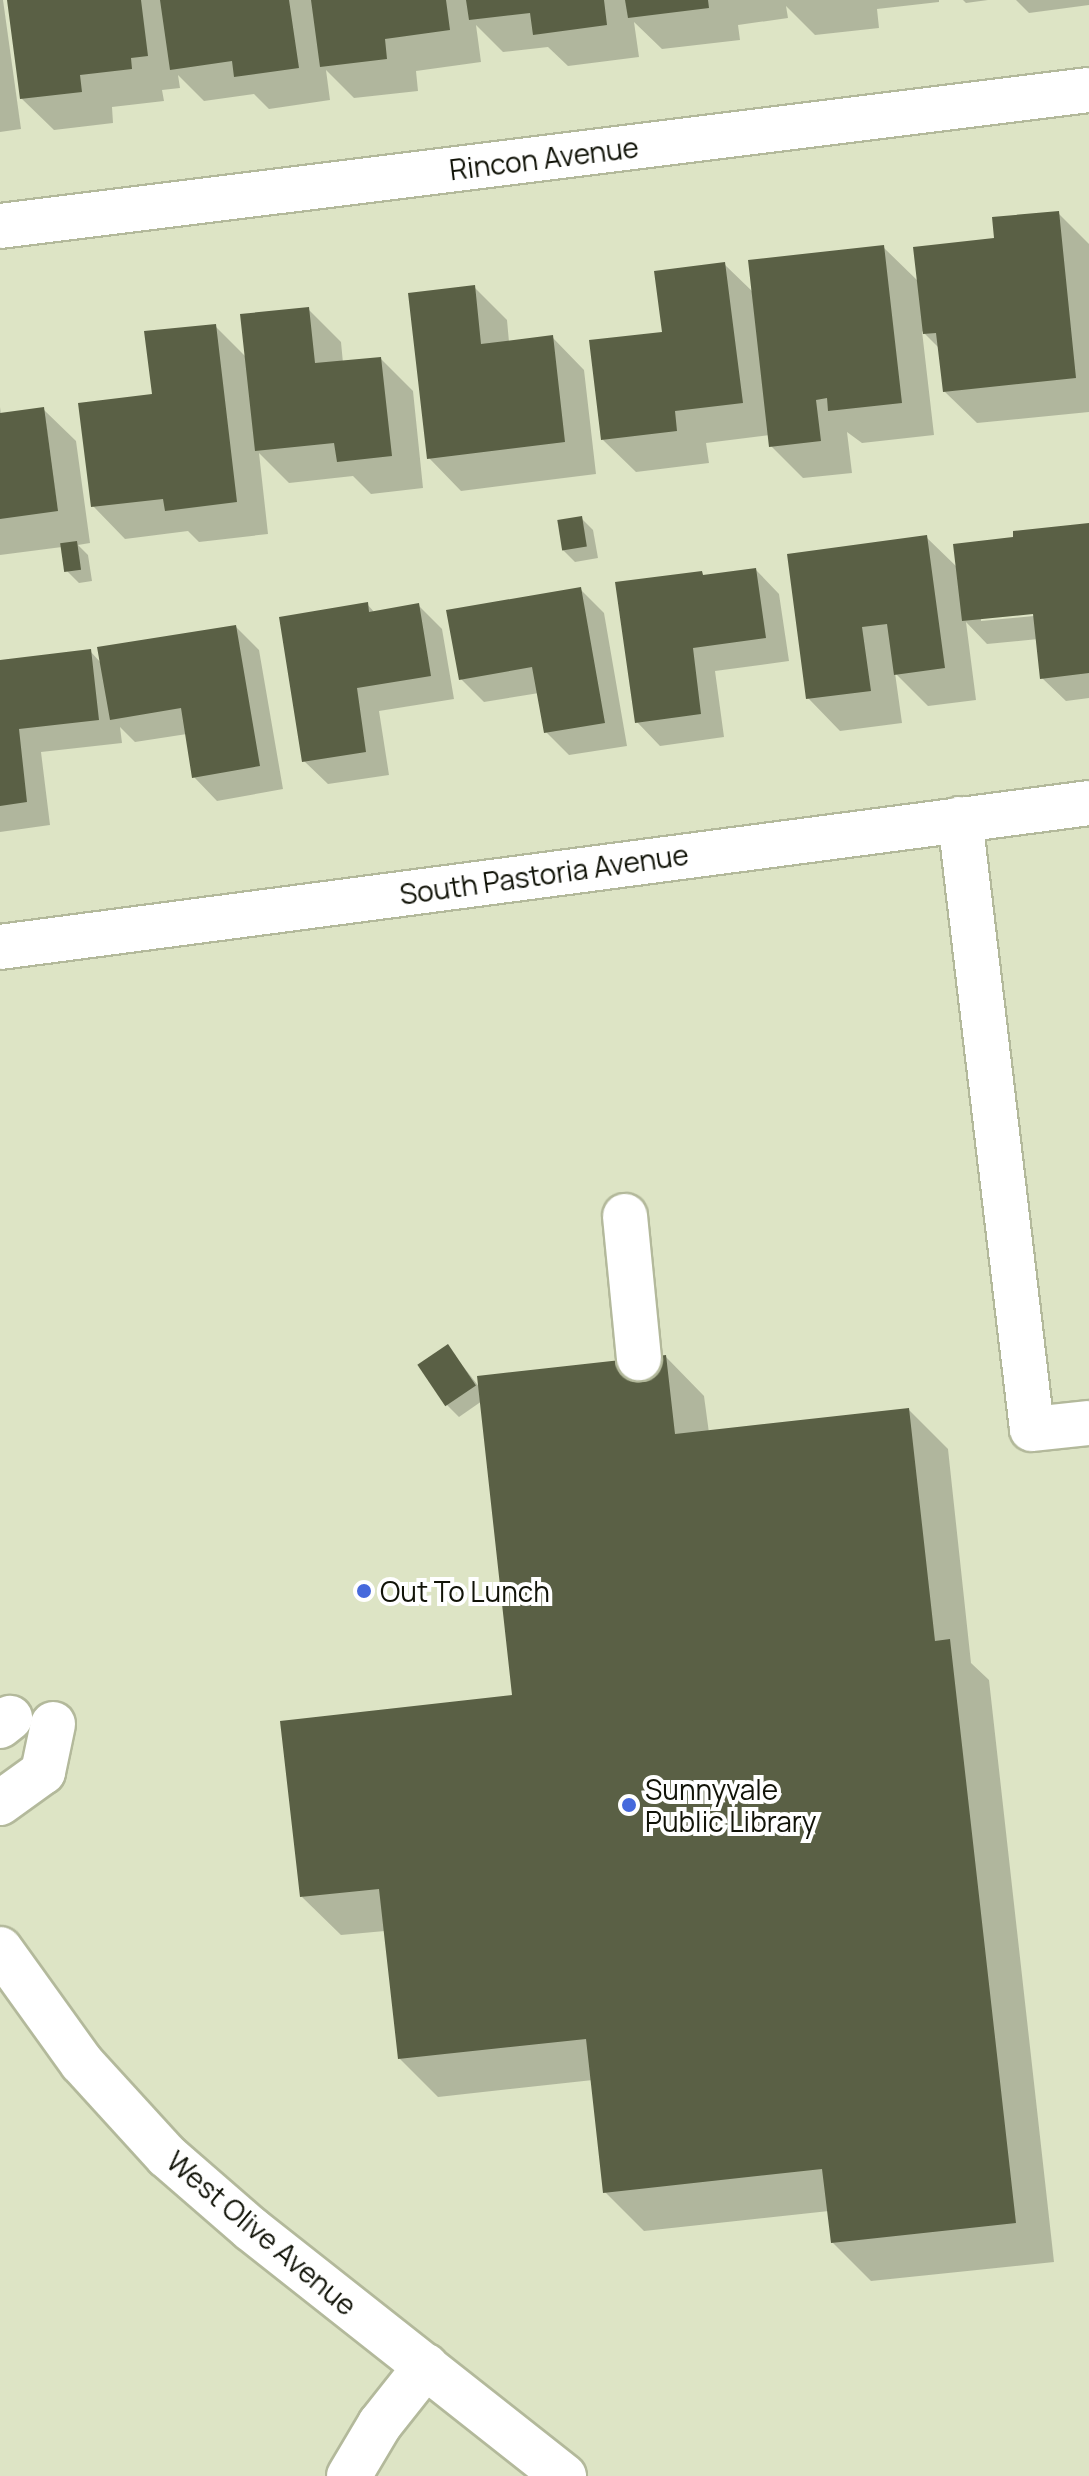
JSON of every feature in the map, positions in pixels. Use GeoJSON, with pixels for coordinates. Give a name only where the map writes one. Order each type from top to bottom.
{"type":"FeatureCollection","features":[{"type":"Feature","properties":{"kind":"street","name":"Rincon Avenue"},"geometry":{"type":"LineString","coordinates":[[0,226],[1089,90]]}},
{"type":"Feature","properties":{"kind":"street","name":"South Pastoria Avenue"},"geometry":{"type":"LineString","coordinates":[[0,947],[1089,803]]}},
{"type":"Feature","properties":{"kind":"street"},"geometry":{"type":"LineString","coordinates":[[960,819],[1032,1429],[1089,1423]]}},
{"type":"Feature","properties":{"kind":"street"},"geometry":{"type":"LineString","coordinates":[[625,1216],[639,1358]]}},
{"type":"Feature","properties":{"kind":"street"},"geometry":{"type":"LineString","coordinates":[[0,1803],[43,1772],[53,1724]]}},
{"type":"Feature","properties":{"kind":"street","name":"West Olive Avenue"},"geometry":{"type":"LineString","coordinates":[[0,1949],[82,2063],[167,2156],[251,2229],[564,2476]]}},
{"type":"Feature","properties":{"kind":"street"},"geometry":{"type":"LineString","coordinates":[[349,2476],[380,2424],[426,2366]]}},
{"type":"Feature","properties":{"kind":"building"},"geometry":{"type":"Polygon","coordinates":[[[7,0],[141,0],[148,56],[131,58],[132,69],[80,75],[82,92],[20,99],[7,0]]]}},
{"type":"Feature","properties":{"kind":"building"},"geometry":{"type":"Polygon","coordinates":[[[160,0],[289,0],[299,68],[234,77],[232,61],[170,70],[160,0]]]}},
{"type":"Feature","properties":{"kind":"building"},"geometry":{"type":"Polygon","coordinates":[[[311,0],[446,0],[450,30],[385,39],[387,59],[320,67],[311,0]]]}},
{"type":"Feature","properties":{"kind":"building"},"geometry":{"type":"Polygon","coordinates":[[[466,0],[604,0],[607,25],[533,35],[530,13],[469,20],[466,0]]]}},
{"type":"Feature","properties":{"kind":"building"},"geometry":{"type":"Polygon","coordinates":[[[625,0],[708,0],[709,8],[628,18],[625,0]]]}},
{"type":"Feature","properties":{"kind":"building"},"geometry":{"type":"Polygon","coordinates":[[[1059,211],[1076,378],[943,392],[936,333],[923,334],[913,247],[994,238],[992,217],[1059,211]]]}},
{"type":"Feature","properties":{"kind":"building"},"geometry":{"type":"Polygon","coordinates":[[[884,245],[902,403],[828,411],[827,398],[816,400],[821,441],[769,447],[748,260],[884,245]]]}},
{"type":"Feature","properties":{"kind":"building"},"geometry":{"type":"Polygon","coordinates":[[[725,262],[743,403],[675,411],[677,431],[601,440],[589,340],[662,332],[654,271],[725,262]]]}},
{"type":"Feature","properties":{"kind":"building"},"geometry":{"type":"Polygon","coordinates":[[[475,285],[481,344],[553,335],[565,442],[427,459],[408,293],[475,285]]]}},
{"type":"Feature","properties":{"kind":"building"},"geometry":{"type":"Polygon","coordinates":[[[309,307],[315,363],[381,357],[392,456],[337,462],[334,443],[255,451],[240,314],[309,307]]]}},
{"type":"Feature","properties":{"kind":"building"},"geometry":{"type":"Polygon","coordinates":[[[216,324],[237,502],[165,511],[163,499],[91,507],[78,403],[152,394],[144,331],[216,324]]]}},
{"type":"Feature","properties":{"kind":"building"},"geometry":{"type":"Polygon","coordinates":[[[44,407],[58,511],[0,519],[0,413],[44,407]]]}},
{"type":"Feature","properties":{"kind":"building"},"geometry":{"type":"Polygon","coordinates":[[[582,516],[587,547],[562,551],[557,520],[582,516]]]}},
{"type":"Feature","properties":{"kind":"building"},"geometry":{"type":"Polygon","coordinates":[[[1089,523],[1089,673],[1040,679],[1033,614],[962,621],[953,544],[1013,537],[1013,531],[1089,523]]]}},
{"type":"Feature","properties":{"kind":"building"},"geometry":{"type":"Polygon","coordinates":[[[927,535],[945,668],[894,675],[887,624],[862,627],[871,691],[806,699],[787,554],[927,535]]]}},
{"type":"Feature","properties":{"kind":"building"},"geometry":{"type":"Polygon","coordinates":[[[77,541],[81,570],[64,572],[60,543],[77,541]]]}},
{"type":"Feature","properties":{"kind":"building"},"geometry":{"type":"Polygon","coordinates":[[[756,568],[766,638],[693,648],[701,714],[635,723],[615,582],[756,568]]]}},
{"type":"Feature","properties":{"kind":"building"},"geometry":{"type":"Polygon","coordinates":[[[581,587],[605,723],[544,733],[532,667],[459,680],[446,610],[581,587]]]}},
{"type":"Feature","properties":{"kind":"building"},"geometry":{"type":"Polygon","coordinates":[[[368,602],[369,612],[419,603],[431,676],[357,688],[366,752],[302,762],[279,617],[368,602]]]}},
{"type":"Feature","properties":{"kind":"building"},"geometry":{"type":"Polygon","coordinates":[[[236,625],[260,766],[192,778],[181,708],[110,720],[97,647],[236,625]]]}},
{"type":"Feature","properties":{"kind":"building"},"geometry":{"type":"Polygon","coordinates":[[[91,649],[99,720],[19,729],[27,802],[0,806],[0,660],[91,649]]]}},
{"type":"Feature","properties":{"kind":"building"},"geometry":{"type":"Polygon","coordinates":[[[448,1344],[476,1385],[445,1406],[417,1365],[448,1344]]]}},
{"type":"Feature","properties":{"kind":"building","name":"Sunnyvale Public Library"},"geometry":{"type":"Polygon","coordinates":[[[666,1355],[675,1434],[909,1408],[935,1641],[950,1639],[1016,2223],[831,2243],[822,2169],[603,2193],[586,2039],[398,2059],[379,1889],[300,1897],[280,1721],[512,1695],[477,1376],[666,1355]]]}},
{"type":"Feature","properties":{"kind":"place","name":"Out To Lunch"},"geometry":{"type":"Point","coordinates":[364,1591]}},
{"type":"Feature","properties":{"kind":"place","name":"Sunnyvale Public Library"},"geometry":{"type":"Point","coordinates":[629,1805]}}]}
